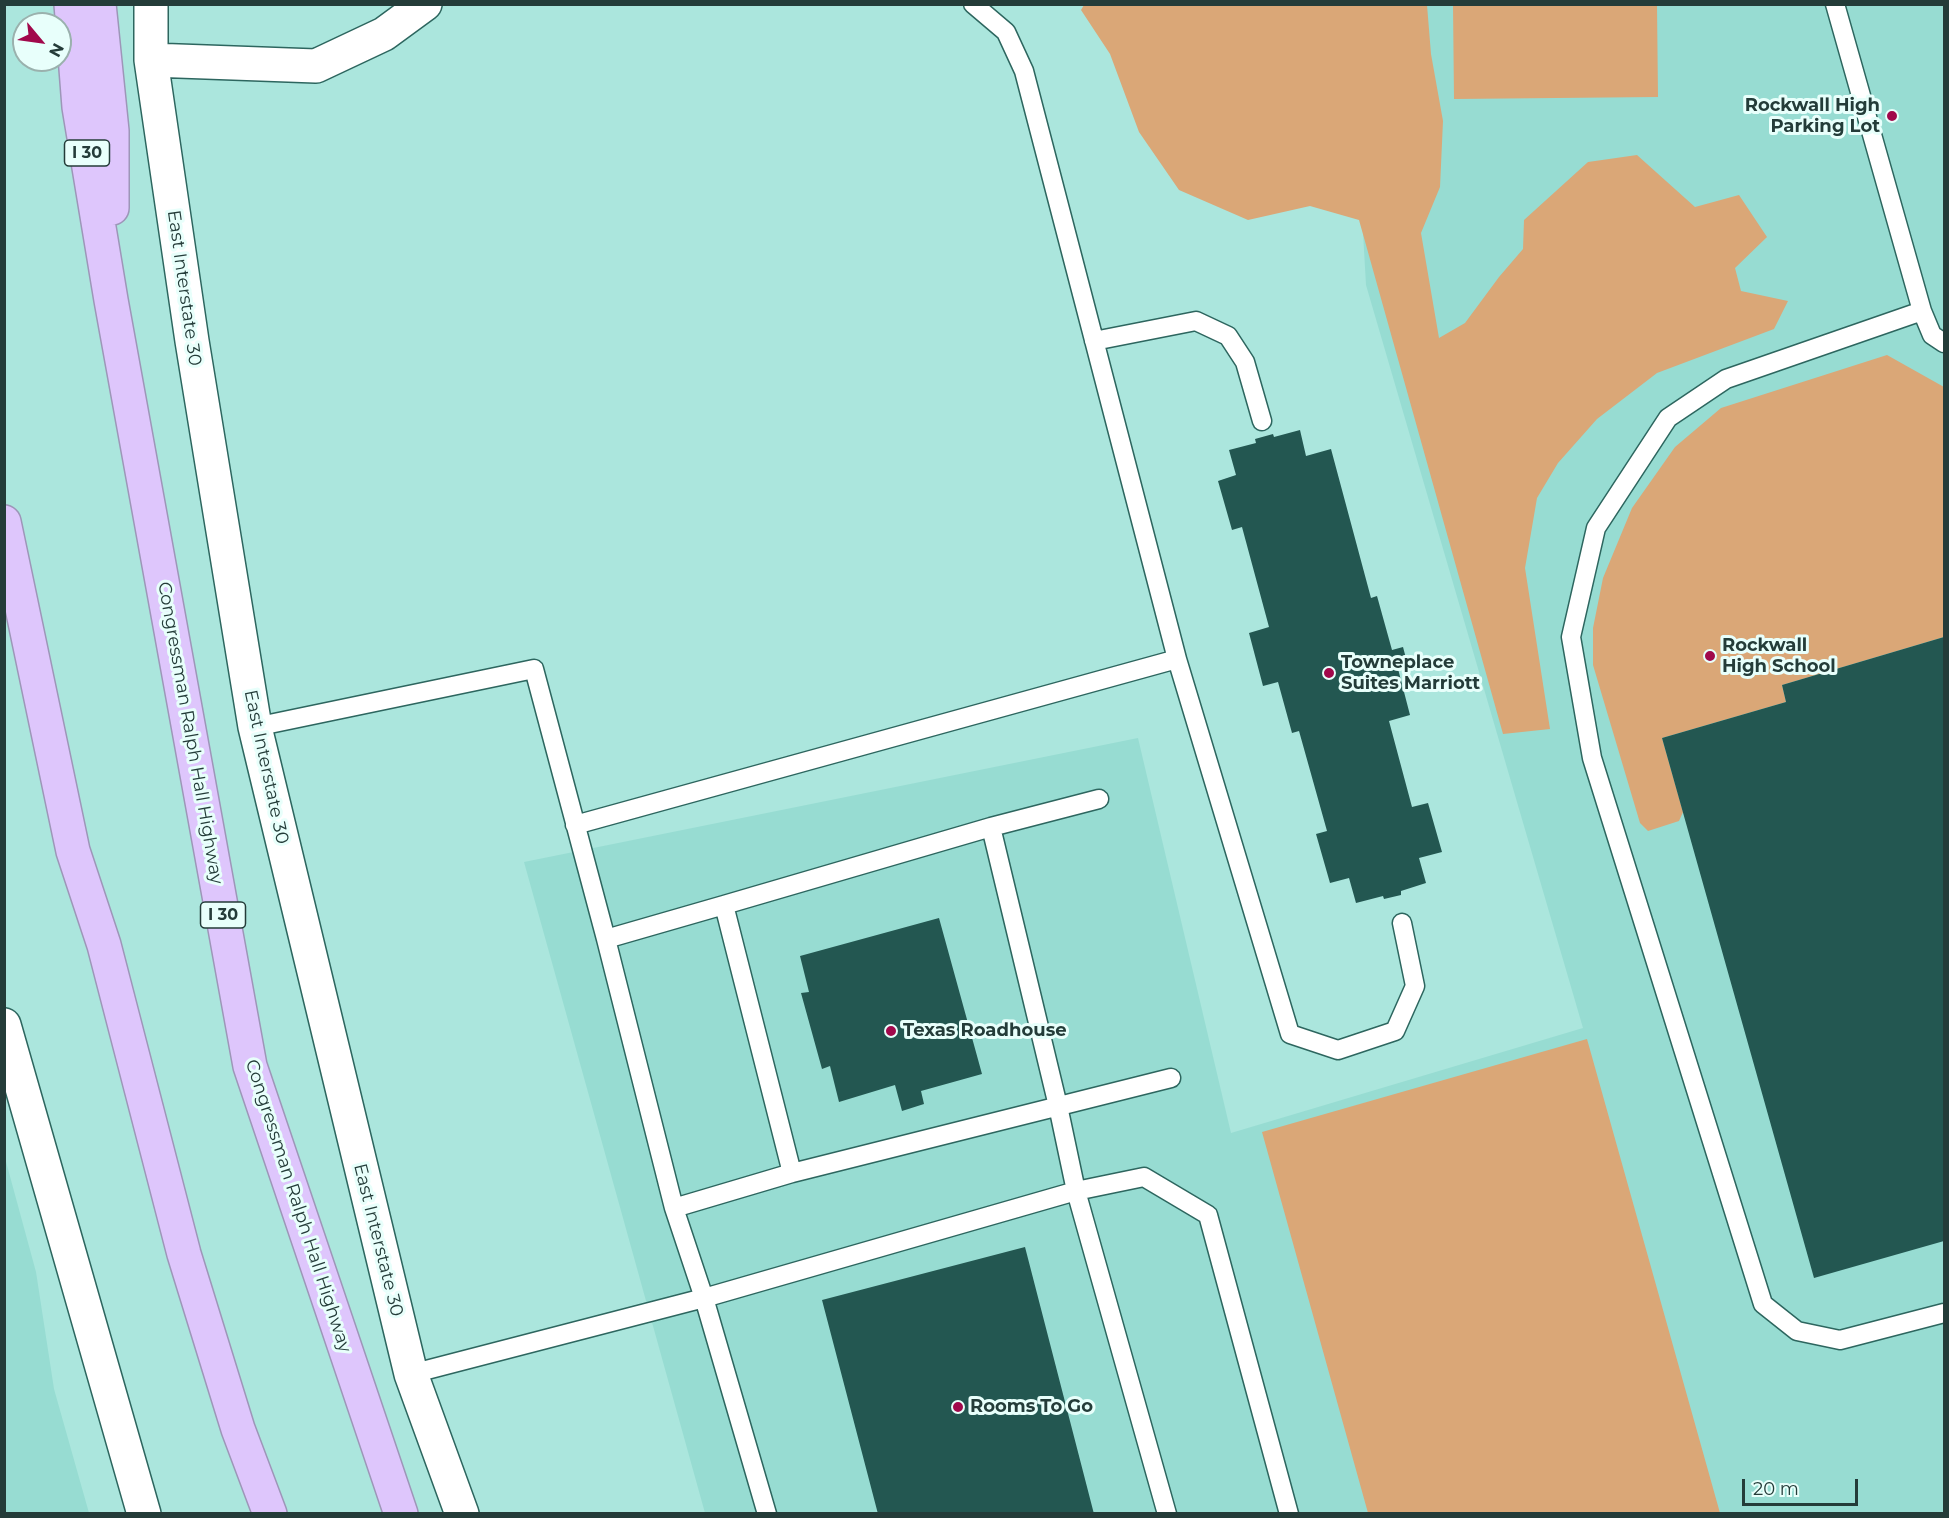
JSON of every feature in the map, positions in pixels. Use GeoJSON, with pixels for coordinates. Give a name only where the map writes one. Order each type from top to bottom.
{"type":"FeatureCollection","features":[{"type":"Feature","properties":{"kind":"highway","name":"Congressman Ralph Hall Highway"},"geometry":{"type":"LineString","coordinates":[[71,4],[80,107],[111,300],[250,1066],[400,1514]]}},
{"type":"Feature","properties":{"kind":"highway"},"geometry":{"type":"LineString","coordinates":[[99,4],[112,131],[111,300]]}},
{"type":"Feature","properties":{"kind":"highway"},"geometry":{"type":"LineString","coordinates":[[4,522],[73,851],[104,945],[184,1254],[238,1429],[270,1514]]}},
{"type":"Feature","properties":{"kind":"main road","name":"East Interstate 30"},"geometry":{"type":"LineString","coordinates":[[151,4],[151,60],[192,341],[255,727],[411,1374],[462,1514]]}},
{"type":"Feature","properties":{"kind":"main road"},"geometry":{"type":"LineString","coordinates":[[151,60],[316,66],[384,34],[425,4]]}},
{"type":"Feature","properties":{"kind":"main road"},"geometry":{"type":"LineString","coordinates":[[4,1025],[144,1514]]}},
{"type":"Feature","properties":{"kind":"lane"},"geometry":{"type":"LineString","coordinates":[[973,4],[1006,32],[1024,71],[1177,659],[1290,1034],[1338,1050],[1395,1031],[1416,986],[1402,923]]}},
{"type":"Feature","properties":{"kind":"lane"},"geometry":{"type":"LineString","coordinates":[[1835,4],[1922,311],[1932,334],[1944,343]]}},
{"type":"Feature","properties":{"kind":"lane"},"geometry":{"type":"LineString","coordinates":[[1922,311],[1726,379],[1668,418],[1596,528],[1571,637],[1592,758],[1762,1304],[1797,1331],[1840,1340],[1944,1313]]}},
{"type":"Feature","properties":{"kind":"lane"},"geometry":{"type":"LineString","coordinates":[[1094,341],[1196,321],[1228,336],[1245,362],[1262,421]]}},
{"type":"Feature","properties":{"kind":"lane"},"geometry":{"type":"LineString","coordinates":[[575,825],[1177,659]]}},
{"type":"Feature","properties":{"kind":"lane"},"geometry":{"type":"LineString","coordinates":[[255,727],[534,669],[606,939],[674,1208],[704,1298],[767,1514]]}},
{"type":"Feature","properties":{"kind":"lane"},"geometry":{"type":"LineString","coordinates":[[606,939],[991,827],[1099,799]]}},
{"type":"Feature","properties":{"kind":"lane"},"geometry":{"type":"LineString","coordinates":[[991,827],[1058,1106],[1076,1191],[1167,1514]]}},
{"type":"Feature","properties":{"kind":"lane"},"geometry":{"type":"LineString","coordinates":[[724,905],[792,1173]]}},
{"type":"Feature","properties":{"kind":"lane"},"geometry":{"type":"LineString","coordinates":[[674,1208],[792,1173],[1171,1078]]}},
{"type":"Feature","properties":{"kind":"lane"},"geometry":{"type":"LineString","coordinates":[[411,1374],[704,1298],[1076,1191],[1144,1177],[1208,1215],[1289,1514]]}},
{"type":"Feature","properties":{"kind":"shaded area"},"geometry":{"type":"Polygon","coordinates":[[[1084,5],[1427,5],[1431,54],[1443,121],[1440,187],[1421,233],[1439,338],[1465,323],[1523,249],[1524,220],[1588,162],[1637,155],[1695,207],[1739,195],[1767,237],[1735,268],[1741,291],[1788,301],[1774,329],[1657,373],[1597,419],[1558,463],[1537,498],[1525,568],[1550,729],[1503,734],[1359,220],[1310,206],[1248,220],[1179,190],[1139,132],[1110,54],[1081,10],[1084,5]]]}},
{"type":"Feature","properties":{"kind":"shaded area","name":"Rockwall High School"},"geometry":{"type":"Polygon","coordinates":[[[1350,5],[1944,5],[1944,1513],[705,1513],[524,862],[1138,738],[1231,1133],[1583,1028],[1366,285],[1350,5]]]}},
{"type":"Feature","properties":{"kind":"shaded area"},"geometry":{"type":"Polygon","coordinates":[[[1453,5],[1657,5],[1658,97],[1454,99],[1453,5]]]}},
{"type":"Feature","properties":{"kind":"shaded area"},"geometry":{"type":"Polygon","coordinates":[[[1887,355],[1944,387],[1944,637],[1782,685],[1786,702],[1662,738],[1683,812],[1679,821],[1648,831],[1640,823],[1593,665],[1593,628],[1603,578],[1632,508],[1675,447],[1721,408],[1887,355]]]}},
{"type":"Feature","properties":{"kind":"shaded area"},"geometry":{"type":"Polygon","coordinates":[[[1587,1039],[1720,1513],[1368,1513],[1262,1132],[1587,1039]]]}},
{"type":"Feature","properties":{"kind":"shaded area"},"geometry":{"type":"Polygon","coordinates":[[[5,1158],[36,1272],[54,1389],[89,1513],[5,1513],[5,1158]]]}},
{"type":"Feature","properties":{"kind":"building","name":"Towneplace Suites Marriott"},"geometry":{"type":"Polygon","coordinates":[[[1300,430],[1306,456],[1331,449],[1371,598],[1377,596],[1392,650],[1403,647],[1407,662],[1397,665],[1410,715],[1389,721],[1412,807],[1428,803],[1442,852],[1419,858],[1426,883],[1401,891],[1401,895],[1384,899],[1383,896],[1356,903],[1349,878],[1330,883],[1316,834],[1327,831],[1299,731],[1292,733],[1278,682],[1263,686],[1249,633],[1269,627],[1242,527],[1232,530],[1218,481],[1236,475],[1229,450],[1256,443],[1255,439],[1300,430]]]}},
{"type":"Feature","properties":{"kind":"building"},"geometry":{"type":"Polygon","coordinates":[[[1944,637],[1944,1241],[1814,1278],[1662,738],[1786,702],[1782,685],[1944,637]]]}},
{"type":"Feature","properties":{"kind":"building","name":"Texas Roadhouse"},"geometry":{"type":"Polygon","coordinates":[[[939,918],[982,1074],[921,1091],[924,1104],[902,1111],[895,1085],[839,1102],[830,1066],[822,1069],[801,993],[809,992],[800,956],[939,918]]]}},
{"type":"Feature","properties":{"kind":"building","name":"Rooms To Go"},"geometry":{"type":"Polygon","coordinates":[[[1025,1247],[1094,1514],[878,1514],[822,1300],[1025,1247]]]}},
{"type":"Feature","properties":{"kind":"place","name":"Rockwall High Parking Lot"},"geometry":{"type":"Point","coordinates":[1892,116]}},
{"type":"Feature","properties":{"kind":"place","name":"Rockwall High School"},"geometry":{"type":"Point","coordinates":[1710,656]}},
{"type":"Feature","properties":{"kind":"place","name":"Towneplace Suites Marriott"},"geometry":{"type":"Point","coordinates":[1329,673]}},
{"type":"Feature","properties":{"kind":"place","name":"Texas Roadhouse"},"geometry":{"type":"Point","coordinates":[891,1031]}},
{"type":"Feature","properties":{"kind":"place","name":"Rooms To Go"},"geometry":{"type":"Point","coordinates":[958,1407]}}]}
